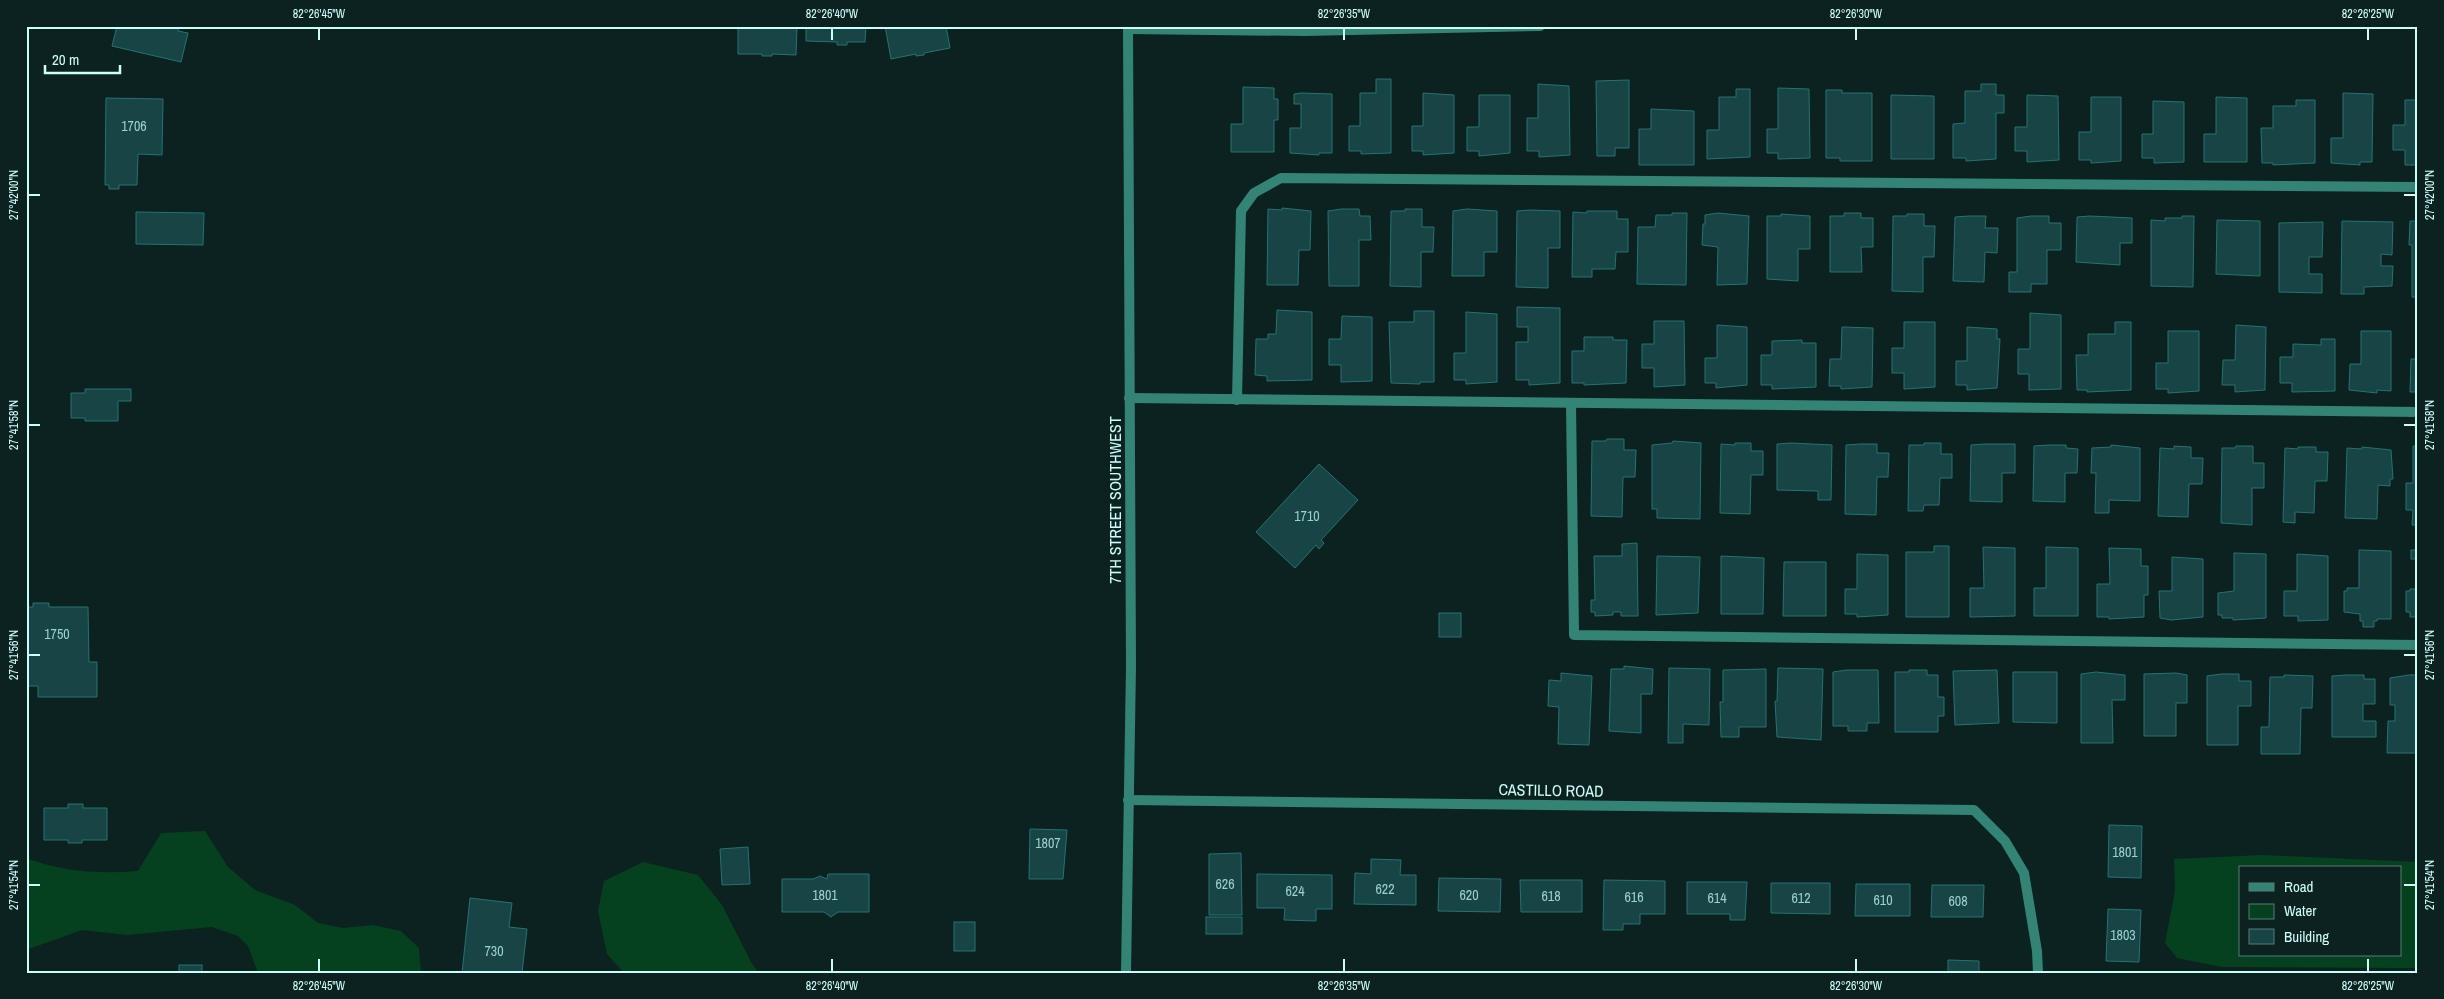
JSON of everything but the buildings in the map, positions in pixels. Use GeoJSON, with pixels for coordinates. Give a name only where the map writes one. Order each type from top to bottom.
{"type":"FeatureCollection","features":[{"type":"Feature","properties":{"kind":"street"},"geometry":{"type":"LineString","coordinates":[[1128,28],[1305,31],[1540,26]]}},
{"type":"Feature","properties":{"kind":"street","name":"7TH STREET SOUTHWEST"},"geometry":{"type":"LineString","coordinates":[[1126,973],[1130,666],[1128,28]]}},
{"type":"Feature","properties":{"kind":"street"},"geometry":{"type":"LineString","coordinates":[[1238,400],[1241,211],[1254,193],[1281,178],[2418,187]]}},
{"type":"Feature","properties":{"kind":"street"},"geometry":{"type":"LineString","coordinates":[[1129,398],[2418,412]]}},
{"type":"Feature","properties":{"kind":"street"},"geometry":{"type":"LineString","coordinates":[[1571,403],[1574,635],[2418,645]]}},
{"type":"Feature","properties":{"kind":"street","name":"CASTILLO ROAD"},"geometry":{"type":"LineString","coordinates":[[1128,800],[1974,810],[2005,841],[2024,873],[2037,951],[2038,973]]}},
{"type":"Feature","properties":{"kind":"water"},"geometry":{"type":"Polygon","coordinates":[[[205,831],[228,867],[255,890],[295,905],[318,923],[343,928],[373,925],[401,931],[419,948],[421,973],[258,973],[248,946],[238,936],[212,927],[127,935],[82,930],[26,950],[26,858],[40,863],[81,871],[138,871],[161,833],[205,831]]]}},
{"type":"Feature","properties":{"kind":"water"},"geometry":{"type":"Polygon","coordinates":[[[2262,855],[2418,862],[2418,966],[2413,968],[2222,967],[2177,958],[2165,943],[2175,891],[2174,859],[2262,855]]]}},
{"type":"Feature","properties":{"kind":"water"},"geometry":{"type":"Polygon","coordinates":[[[643,862],[698,875],[722,905],[752,964],[759,973],[624,973],[607,954],[598,911],[604,881],[643,862]]]}}]}
